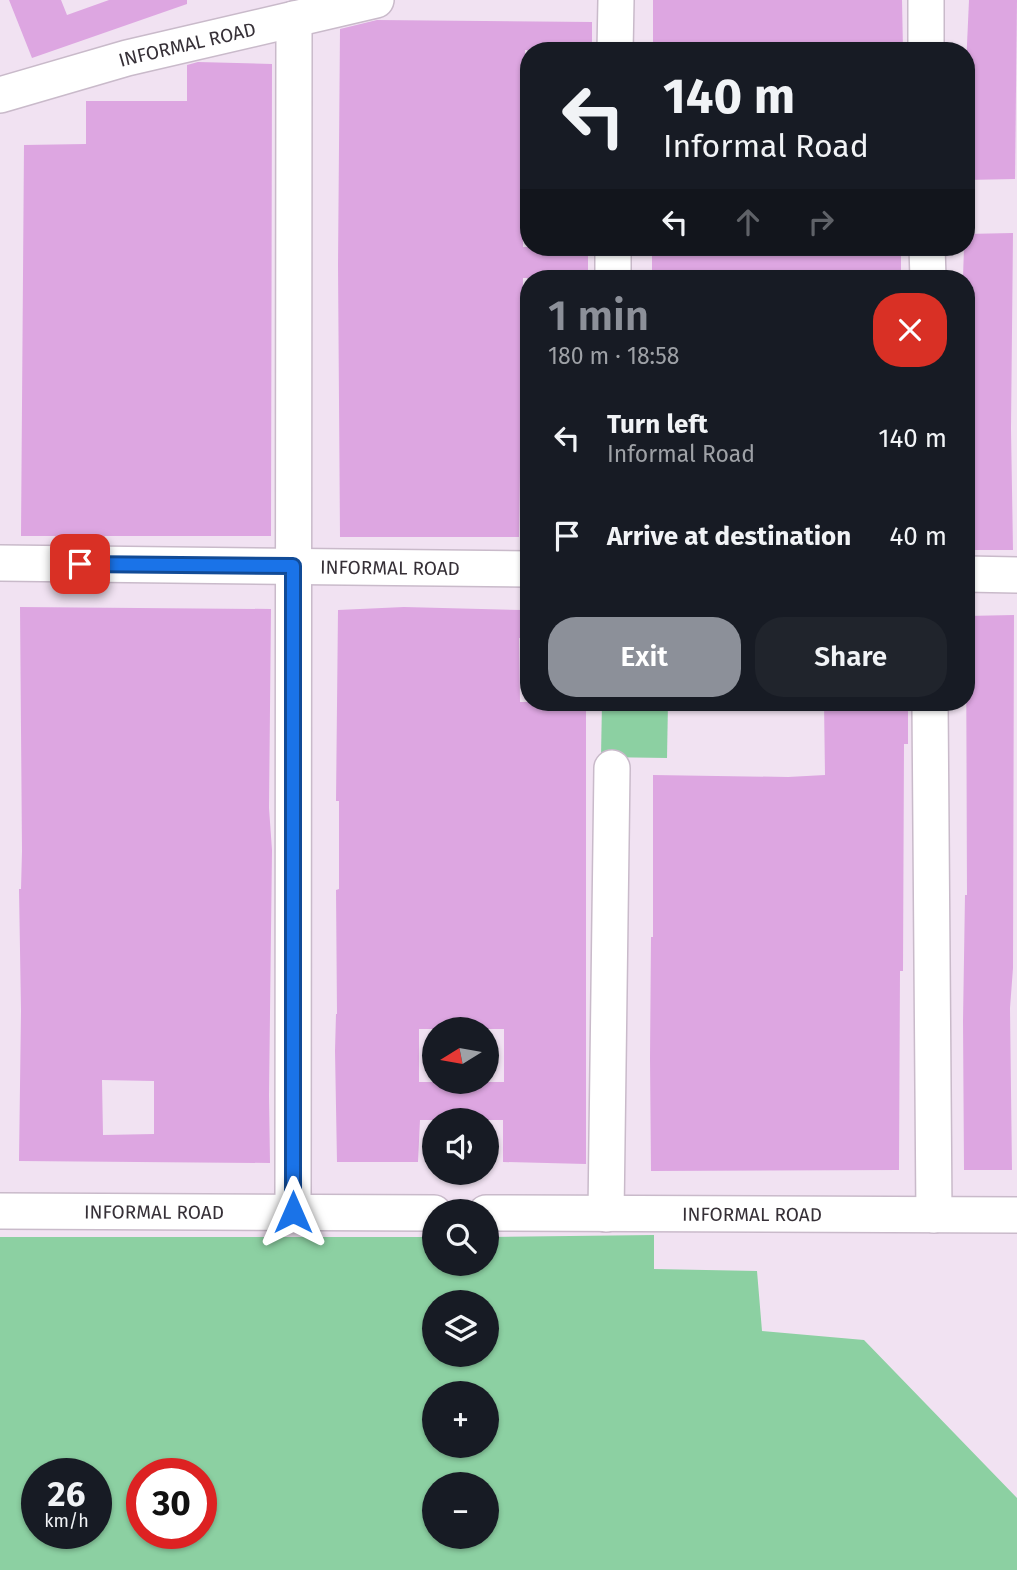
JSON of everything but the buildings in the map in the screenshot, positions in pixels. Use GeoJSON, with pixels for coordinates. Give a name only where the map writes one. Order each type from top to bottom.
{"type":"FeatureCollection","features":[{"type":"Feature","properties":{"kind":"street","name":"INFORMAL ROAD"},"geometry":{"type":"LineString","coordinates":[[0,95],[127,58],[376,0]]}},
{"type":"Feature","properties":{"kind":"street"},"geometry":{"type":"LineString","coordinates":[[615,0],[615,42]]}},
{"type":"Feature","properties":{"kind":"street"},"geometry":{"type":"LineString","coordinates":[[926,0],[926,42]]}},
{"type":"Feature","properties":{"kind":"street"},"geometry":{"type":"LineString","coordinates":[[293,1212],[294,19]]}},
{"type":"Feature","properties":{"kind":"street","name":"INFORMAL ROAD"},"geometry":{"type":"LineString","coordinates":[[0,564],[520,569]]}},
{"type":"Feature","properties":{"kind":"street"},"geometry":{"type":"LineString","coordinates":[[975,574],[1017,575]]}},
{"type":"Feature","properties":{"kind":"street"},"geometry":{"type":"LineString","coordinates":[[930,711],[934,1215]]}},
{"type":"Feature","properties":{"kind":"street"},"geometry":{"type":"LineString","coordinates":[[607,1214],[611,768]]}},
{"type":"Feature","properties":{"kind":"street","name":"INFORMAL ROAD"},"geometry":{"type":"LineString","coordinates":[[0,1212],[422,1213]]}},
{"type":"Feature","properties":{"kind":"street","name":"INFORMAL ROAD"},"geometry":{"type":"LineString","coordinates":[[499,1213],[1017,1215]]}},
{"type":"Feature","properties":{"kind":"green space"},"geometry":{"type":"Polygon","coordinates":[[[602,711],[668,711],[667,758],[601,757],[602,711]]]}},
{"type":"Feature","properties":{"kind":"green space"},"geometry":{"type":"Polygon","coordinates":[[[654,1235],[654,1269],[757,1271],[762,1331],[864,1340],[1017,1498],[1017,1570],[0,1570],[0,1237],[422,1237],[422,1276],[499,1276],[499,1237],[654,1235]]]}},
{"type":"Feature","properties":{"kind":"route"},"geometry":{"type":"LineString","coordinates":[[80,564],[293,566],[293,1212]]}}]}
